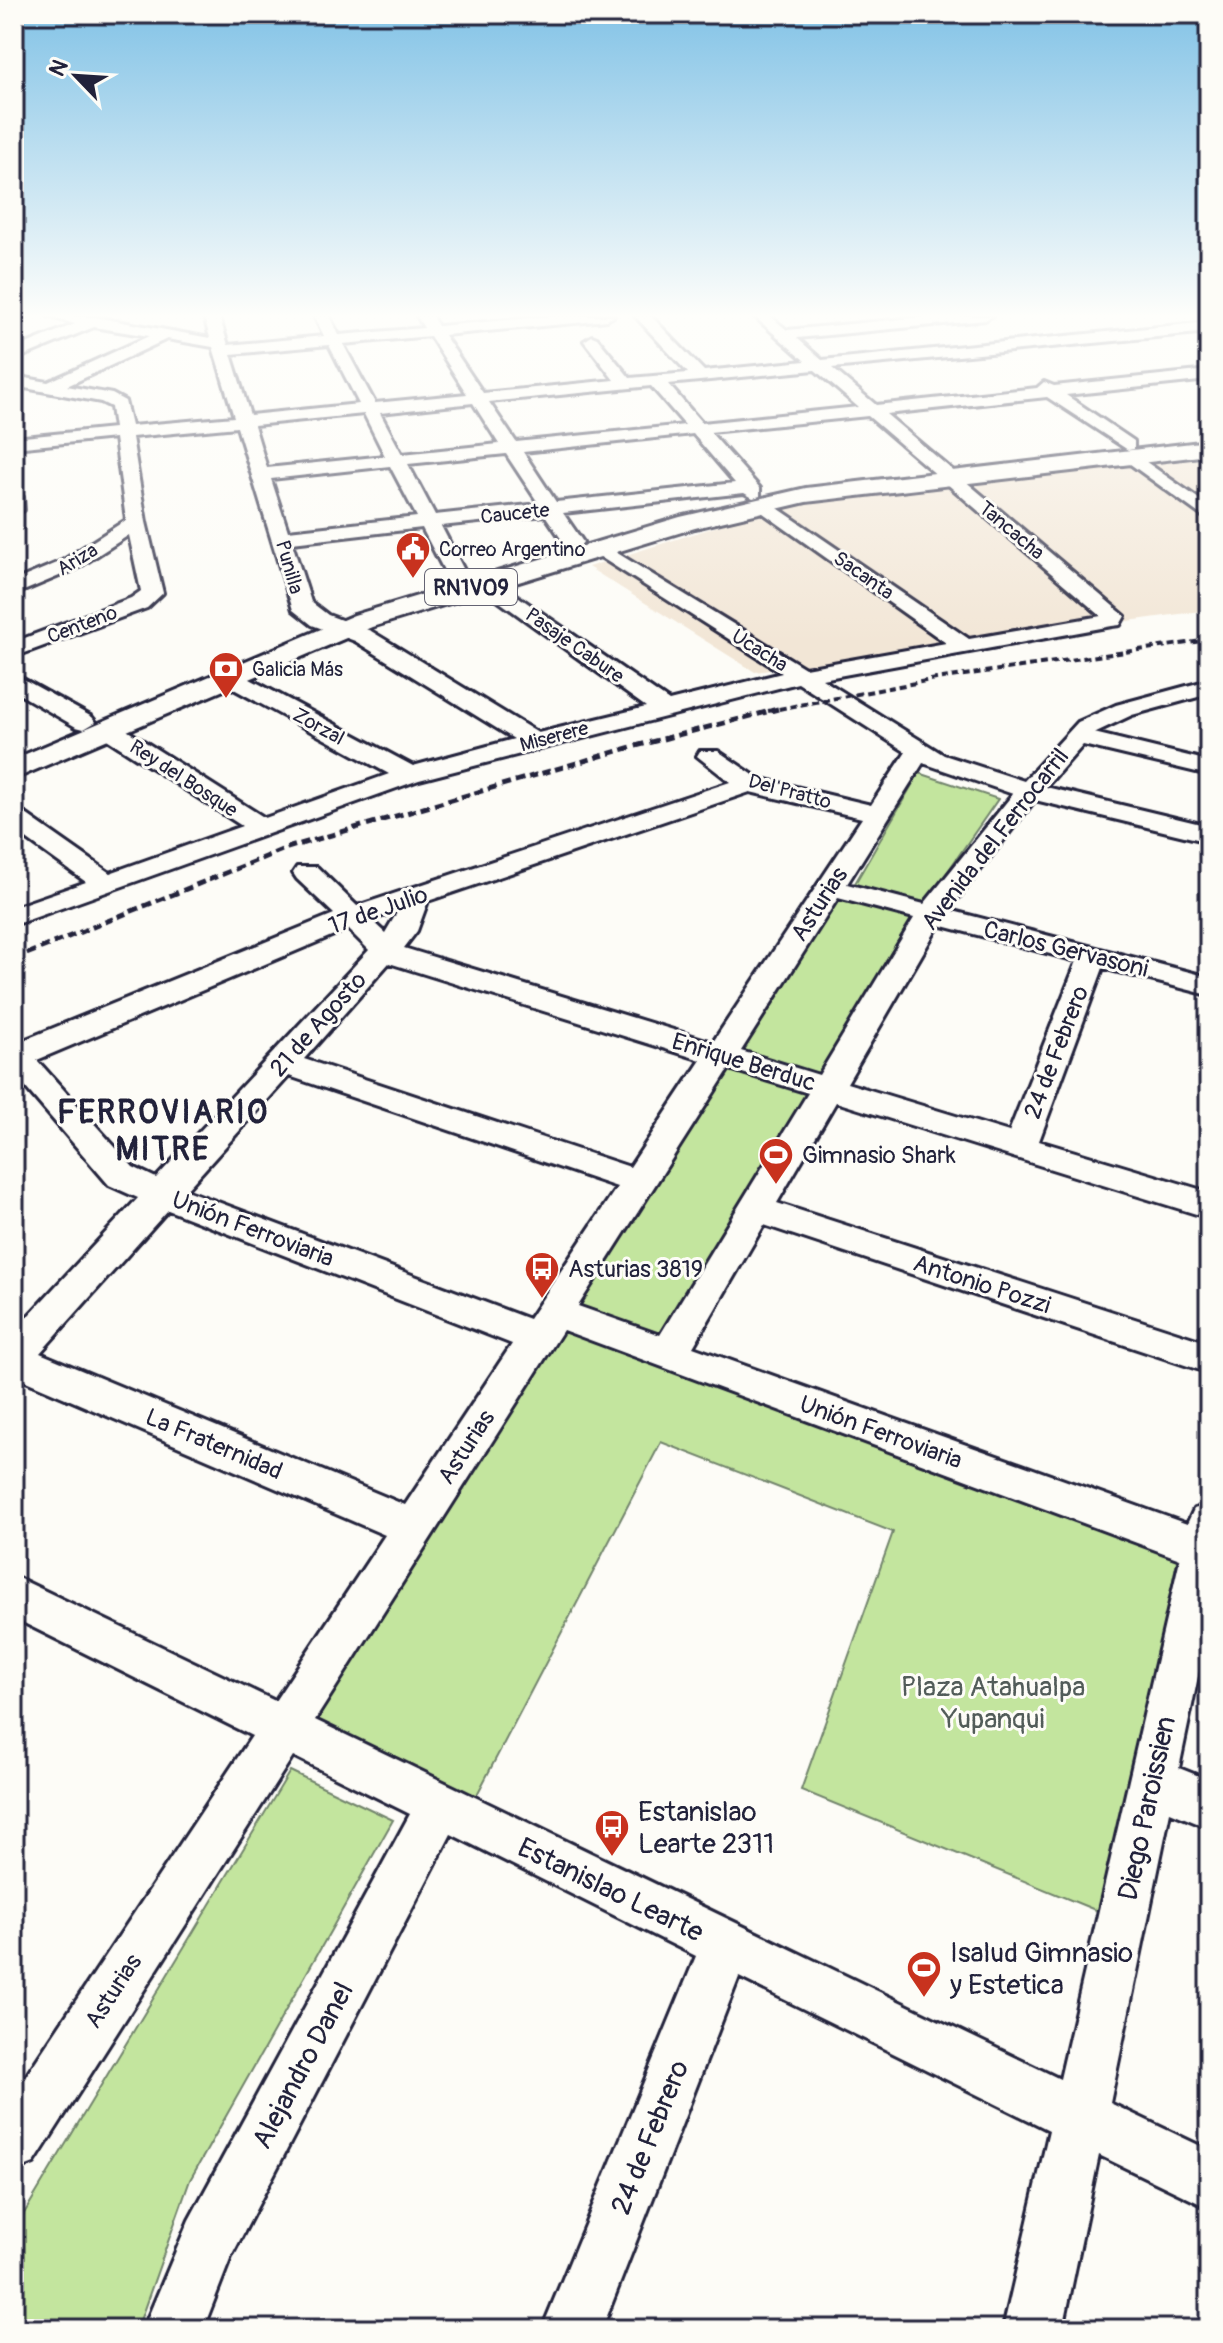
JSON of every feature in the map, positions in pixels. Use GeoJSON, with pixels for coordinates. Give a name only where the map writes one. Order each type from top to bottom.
{"type":"FeatureCollection","features":[{"type":"Feature","properties":{"kind":"main road","name":"RN1V09"},"geometry":{"type":"LineString","coordinates":[[1130,451],[1209,436]]}},
{"type":"Feature","properties":{"kind":"main road","name":"RN1V09"},"geometry":{"type":"LineString","coordinates":[[14,770],[96,725],[331,624],[457,576],[573,542],[754,494],[1130,451],[1209,448]]}},
{"type":"Feature","properties":{"kind":"main road","name":"RN1V09"},"geometry":{"type":"LineString","coordinates":[[14,752],[229,677],[331,624],[601,549],[754,494]]}},
{"type":"Feature","properties":{"kind":"street"},"geometry":{"type":"LineString","coordinates":[[121,425],[136,522]]}},
{"type":"Feature","properties":{"kind":"street"},"geometry":{"type":"LineString","coordinates":[[14,443],[201,425]]}},
{"type":"Feature","properties":{"kind":"street","name":"Punilla"},"geometry":{"type":"LineString","coordinates":[[246,425],[301,605],[331,624],[363,636],[534,741]]}},
{"type":"Feature","properties":{"kind":"street"},"geometry":{"type":"LineString","coordinates":[[377,425],[426,523],[457,576]]}},
{"type":"Feature","properties":{"kind":"street"},"geometry":{"type":"LineString","coordinates":[[496,425],[573,542]]}},
{"type":"Feature","properties":{"kind":"street","name":"Sacanta"},"geometry":{"type":"LineString","coordinates":[[693,425],[754,494],[966,647]]}},
{"type":"Feature","properties":{"kind":"street"},"geometry":{"type":"LineString","coordinates":[[262,474],[730,425]]}},
{"type":"Feature","properties":{"kind":"street","name":"Tancacha"},"geometry":{"type":"LineString","coordinates":[[890,425],[1114,616],[1112,620]]}},
{"type":"Feature","properties":{"kind":"street"},"geometry":{"type":"LineString","coordinates":[[1095,425],[1208,513]]}},
{"type":"Feature","properties":{"kind":"street","name":"Caucete"},"geometry":{"type":"LineString","coordinates":[[281,538],[551,509],[754,494]]}},
{"type":"Feature","properties":{"kind":"street"},"geometry":{"type":"LineString","coordinates":[[14,497],[14,510]]}},
{"type":"Feature","properties":{"kind":"street","name":"Ariza"},"geometry":{"type":"LineString","coordinates":[[14,589],[69,565],[136,522]]}},
{"type":"Feature","properties":{"kind":"street","name":"Centeno"},"geometry":{"type":"LineString","coordinates":[[14,650],[149,597],[152,593],[136,522]]}},
{"type":"Feature","properties":{"kind":"street","name":"Ucacha"},"geometry":{"type":"LineString","coordinates":[[601,549],[919,751],[967,773],[1029,791],[1209,834]]}},
{"type":"Feature","properties":{"kind":"street","name":"Pasaje Cabure"},"geometry":{"type":"LineString","coordinates":[[486,583],[663,708]]}},
{"type":"Feature","properties":{"kind":"street","name":"Miserere"},"geometry":{"type":"LineString","coordinates":[[14,917],[260,826],[410,775],[534,741],[800,676],[1112,620]]}},
{"type":"Feature","properties":{"kind":"street","name":"Zorzal"},"geometry":{"type":"LineString","coordinates":[[229,677],[410,775]]}},
{"type":"Feature","properties":{"kind":"street","name":"Rey del Bosque"},"geometry":{"type":"LineString","coordinates":[[14,681],[96,725],[260,826]]}},
{"type":"Feature","properties":{"kind":"street","name":"Avenida del Ferrocarril"},"geometry":{"type":"LineString","coordinates":[[669,1354],[931,914],[1029,791],[1086,727],[1124,710],[1209,687]]}},
{"type":"Feature","properties":{"kind":"street"},"geometry":{"type":"LineString","coordinates":[[1075,736],[1209,768]]}},
{"type":"Feature","properties":{"kind":"street","name":"Asturias"},"geometry":{"type":"LineString","coordinates":[[14,2143],[919,751]]}},
{"type":"Feature","properties":{"kind":"street","name":"Del Pratto"},"geometry":{"type":"LineString","coordinates":[[709,756],[749,784],[877,814]]}},
{"type":"Feature","properties":{"kind":"street","name":"17 de Julio"},"geometry":{"type":"LineString","coordinates":[[15,1056],[352,917],[749,784]]}},
{"type":"Feature","properties":{"kind":"street"},"geometry":{"type":"LineString","coordinates":[[14,818],[104,882]]}},
{"type":"Feature","properties":{"kind":"street","name":"Enrique Berduc"},"geometry":{"type":"LineString","coordinates":[[307,873],[386,950],[1209,1205]]}},
{"type":"Feature","properties":{"kind":"street","name":"Carlos Gervasoni"},"geometry":{"type":"LineString","coordinates":[[830,888],[1209,986]]}},
{"type":"Feature","properties":{"kind":"street","name":"21 de Agosto"},"geometry":{"type":"LineString","coordinates":[[14,1358],[403,931],[413,909],[414,897]]}},
{"type":"Feature","properties":{"kind":"street","name":"24 de Febrero"},"geometry":{"type":"LineString","coordinates":[[1020,1148],[1093,956]]}},
{"type":"Feature","properties":{"kind":"street","name":"Unión Ferroviaria"},"geometry":{"type":"LineString","coordinates":[[15,1056],[121,1176],[161,1194],[546,1325],[669,1354],[1207,1541]]}},
{"type":"Feature","properties":{"kind":"street"},"geometry":{"type":"LineString","coordinates":[[284,1063],[639,1182]]}},
{"type":"Feature","properties":{"kind":"street","name":"Antonio Pozzi"},"geometry":{"type":"LineString","coordinates":[[755,1209],[1209,1358]]}},
{"type":"Feature","properties":{"kind":"street","name":"La Fraternidad"},"geometry":{"type":"LineString","coordinates":[[14,1358],[414,1528]]}},
{"type":"Feature","properties":{"kind":"street","name":"Diego Paroissien"},"geometry":{"type":"LineString","coordinates":[[1033,2329],[1207,1541]]}},
{"type":"Feature","properties":{"kind":"street","name":"Estanislao Learte"},"geometry":{"type":"LineString","coordinates":[[14,1596],[1209,2180]]}},
{"type":"Feature","properties":{"kind":"street"},"geometry":{"type":"LineString","coordinates":[[1152,1780],[1209,1804]]}},
{"type":"Feature","properties":{"kind":"street","name":"Alejandro Danel"},"geometry":{"type":"LineString","coordinates":[[173,2329],[209,2240],[440,1806]]}},
{"type":"Feature","properties":{"kind":"street","name":"24 de Febrero"},"geometry":{"type":"LineString","coordinates":[[572,2329],[726,1945]]}},
{"type":"Feature","properties":{"kind":"shaded area"},"geometry":{"type":"Polygon","coordinates":[[[1209,458],[1209,610],[755,672],[588,567],[785,505],[1209,458]]]}},
{"type":"Feature","properties":{"kind":"green space"},"geometry":{"type":"Polygon","coordinates":[[[919,773],[998,799],[925,904],[854,885],[919,773]]]}},
{"type":"Feature","properties":{"kind":"green space"},"geometry":{"type":"Polygon","coordinates":[[[834,893],[924,916],[827,1077],[731,1051],[834,893]]]}},
{"type":"Feature","properties":{"kind":"green space"},"geometry":{"type":"Polygon","coordinates":[[[723,1065],[819,1093],[666,1347],[564,1309],[723,1065]]]}},
{"type":"Feature","properties":{"kind":"green space","name":"Plaza Atahualpa Yupanqui"},"geometry":{"type":"Polygon","coordinates":[[[556,1317],[1180,1546],[1105,1914],[801,1790],[893,1532],[661,1442],[470,1808],[293,1724],[556,1317]]]}},
{"type":"Feature","properties":{"kind":"green space"},"geometry":{"type":"Polygon","coordinates":[[[290,1771],[393,1820],[190,2180],[137,2329],[14,2329],[14,2230],[290,1771]]]}},
{"type":"Feature","properties":{"kind":"railway"},"geometry":{"type":"LineString","coordinates":[[777,709],[936,679],[1209,640]]}},
{"type":"Feature","properties":{"kind":"railway"},"geometry":{"type":"LineString","coordinates":[[14,959],[287,848],[628,748],[777,709]]}},
{"type":"Feature","properties":{"kind":"railway"},"geometry":{"type":"LineString","coordinates":[[768,711],[777,709]]}},
{"type":"Feature","properties":{"kind":"place","name":"Correo Argentino"},"geometry":{"type":"Point","coordinates":[413,580]}},
{"type":"Feature","properties":{"kind":"place","name":"Galicia Más"},"geometry":{"type":"Point","coordinates":[226,700]}},
{"type":"Feature","properties":{"kind":"place","name":"Gimnasio Shark"},"geometry":{"type":"Point","coordinates":[776,1186]}},
{"type":"Feature","properties":{"kind":"place","name":"Asturias 3819"},"geometry":{"type":"Point","coordinates":[542,1300]}},
{"type":"Feature","properties":{"kind":"place","name":"Estanislao Learte 2311"},"geometry":{"type":"Point","coordinates":[612,1858]}},
{"type":"Feature","properties":{"kind":"place","name":"Isalud Gimnasio y Estetica"},"geometry":{"type":"Point","coordinates":[924,1999]}},
{"type":"Feature","properties":{"kind":"district","name":"FERROVIARIO MITRE"},"geometry":{"type":"Point","coordinates":[163,1130]}}]}
